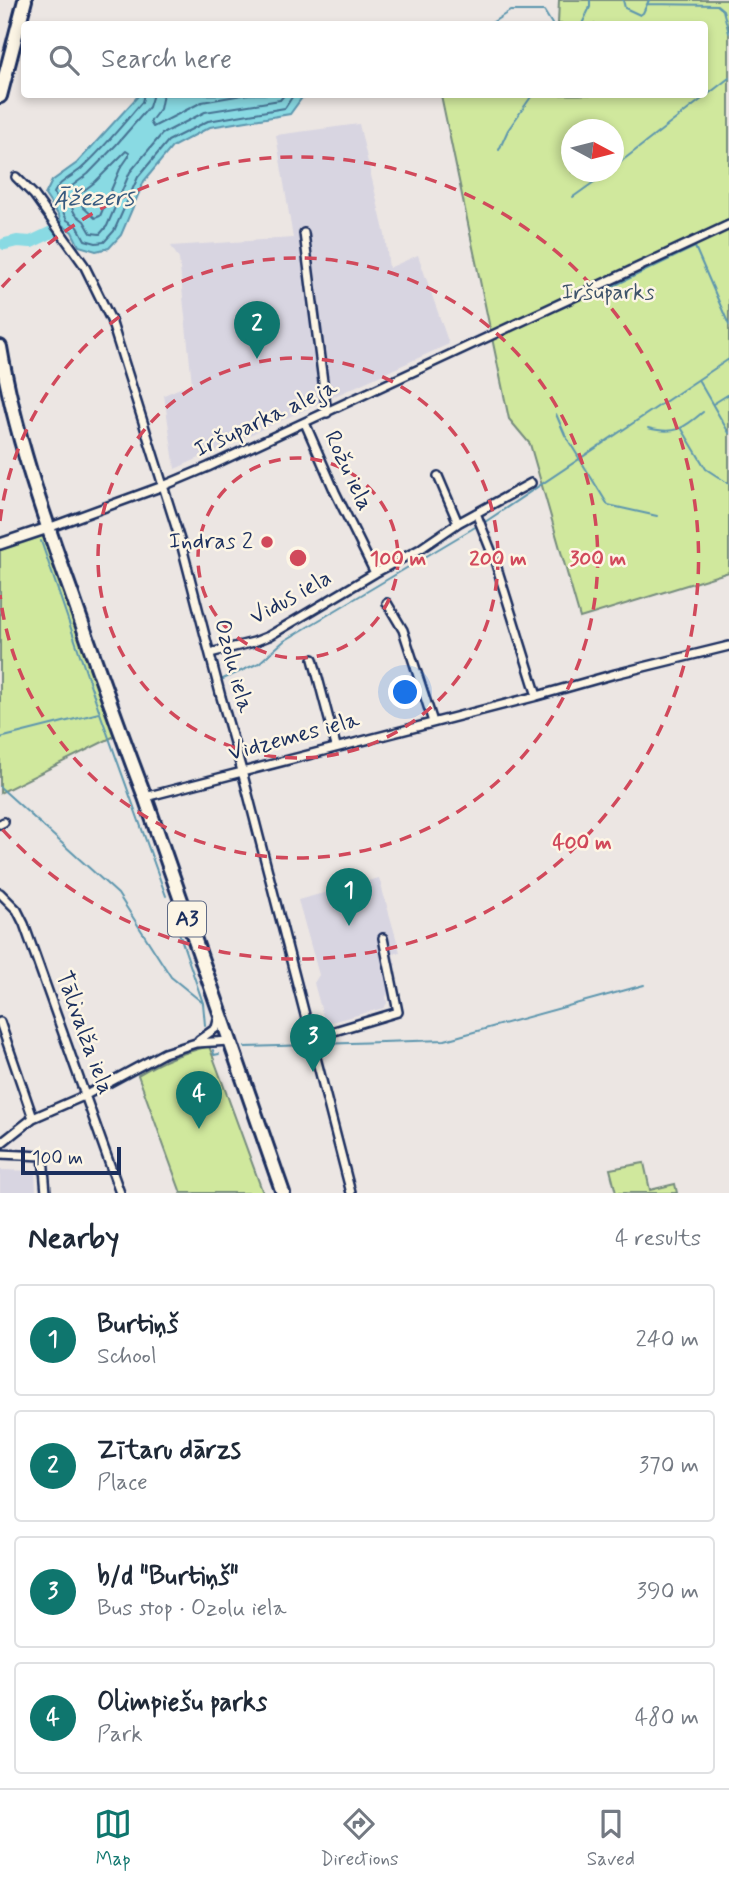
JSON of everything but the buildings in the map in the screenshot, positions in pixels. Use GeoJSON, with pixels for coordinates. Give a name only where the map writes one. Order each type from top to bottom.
{"type":"FeatureCollection","features":[{"type":"Feature","properties":{"kind":"highway"},"geometry":{"type":"LineString","coordinates":[[0,96],[25,0]]}},
{"type":"Feature","properties":{"kind":"highway","name":"A3"},"geometry":{"type":"LineString","coordinates":[[0,347],[11,405],[48,528],[283,1193]]}},
{"type":"Feature","properties":{"kind":"street","name":"Ozolu iela"},"geometry":{"type":"LineString","coordinates":[[16,177],[34,195],[84,265],[111,320],[163,486],[210,653],[351,1193]]}},
{"type":"Feature","properties":{"kind":"street","name":"Iršuparka aleja"},"geometry":{"type":"LineString","coordinates":[[48,528],[163,486],[305,423],[729,225]]}},
{"type":"Feature","properties":{"kind":"street"},"geometry":{"type":"LineString","coordinates":[[304,233],[327,413]]}},
{"type":"Feature","properties":{"kind":"street","name":"Rožu iela"},"geometry":{"type":"LineString","coordinates":[[305,423],[374,573]]}},
{"type":"Feature","properties":{"kind":"street"},"geometry":{"type":"LineString","coordinates":[[438,475],[458,523]]}},
{"type":"Feature","properties":{"kind":"street","name":"Vidus iela"},"geometry":{"type":"LineString","coordinates":[[210,653],[269,636],[374,573],[420,549],[458,523],[531,483]]}},
{"type":"Feature","properties":{"kind":"street"},"geometry":{"type":"LineString","coordinates":[[476,513],[494,558],[537,696]]}},
{"type":"Feature","properties":{"kind":"street"},"geometry":{"type":"LineString","coordinates":[[0,544],[48,528]]}},
{"type":"Feature","properties":{"kind":"street"},"geometry":{"type":"LineString","coordinates":[[387,603],[403,630],[433,722]]}},
{"type":"Feature","properties":{"kind":"street","name":"Vidzemes iela"},"geometry":{"type":"LineString","coordinates":[[145,797],[729,646]]}},
{"type":"Feature","properties":{"kind":"street"},"geometry":{"type":"LineString","coordinates":[[313,659],[336,746]]}},
{"type":"Feature","properties":{"kind":"street","name":"Tālivalža iela"},"geometry":{"type":"LineString","coordinates":[[0,893],[17,910],[24,924],[120,1193]]}},
{"type":"Feature","properties":{"kind":"street"},"geometry":{"type":"LineString","coordinates":[[311,1038],[398,1012],[383,938]]}},
{"type":"Feature","properties":{"kind":"street"},"geometry":{"type":"LineString","coordinates":[[195,1043],[216,1028],[219,1010]]}},
{"type":"Feature","properties":{"kind":"street"},"geometry":{"type":"LineString","coordinates":[[0,1022],[4,1042],[33,1118]]}},
{"type":"Feature","properties":{"kind":"street"},"geometry":{"type":"LineString","coordinates":[[0,1144],[33,1118],[86,1095],[164,1053],[195,1043],[230,1041]]}},
{"type":"Feature","properties":{"kind":"street"},"geometry":{"type":"LineString","coordinates":[[0,1154],[43,1156],[46,1193]]}},
{"type":"Feature","properties":{"kind":"shaded area"},"geometry":{"type":"Polygon","coordinates":[[[359,124],[385,235],[389,268],[418,255],[449,344],[175,469],[164,395],[192,383],[179,259],[171,246],[293,238],[276,135],[359,124]]]}},
{"type":"Feature","properties":{"kind":"shaded area"},"geometry":{"type":"Polygon","coordinates":[[[379,878],[400,952],[393,954],[396,965],[386,968],[390,988],[386,997],[387,1003],[384,1008],[327,1023],[314,983],[319,975],[298,900],[379,878]]]}},
{"type":"Feature","properties":{"kind":"shaded area"},"geometry":{"type":"Polygon","coordinates":[[[0,1170],[35,1171],[36,1193],[0,1193],[0,1170]]]}},
{"type":"Feature","properties":{"kind":"green space","name":"Iršuparks"},"geometry":{"type":"Polygon","coordinates":[[[559,0],[729,0],[729,572],[580,618],[530,444],[509,419],[442,98],[708,98],[708,21],[558,21],[559,0]]]}},
{"type":"Feature","properties":{"kind":"green space"},"geometry":{"type":"Polygon","coordinates":[[[48,528],[121,733],[0,793],[0,544],[48,528]]]}},
{"type":"Feature","properties":{"kind":"green space"},"geometry":{"type":"Polygon","coordinates":[[[209,1046],[263,1193],[181,1193],[138,1075],[172,1058],[209,1046]]]}},
{"type":"Feature","properties":{"kind":"green space"},"geometry":{"type":"Polygon","coordinates":[[[644,1163],[650,1190],[675,1184],[677,1193],[616,1193],[610,1169],[644,1163]]]}},
{"type":"Feature","properties":{"kind":"water","name":"Āžezers"},"geometry":{"type":"Polygon","coordinates":[[[136,98],[301,98],[290,114],[210,127],[172,147],[144,181],[121,235],[109,248],[96,251],[79,246],[72,232],[62,225],[45,195],[52,181],[77,163],[136,98]]]}},
{"type":"Feature","properties":{"kind":"waterway"},"geometry":{"type":"LineString","coordinates":[[583,21],[590,0]]}},
{"type":"Feature","properties":{"kind":"waterway"},"geometry":{"type":"LineString","coordinates":[[623,0],[625,8],[640,15],[649,0]]}},
{"type":"Feature","properties":{"kind":"waterway"},"geometry":{"type":"LineString","coordinates":[[647,4],[717,5],[723,10],[729,33]]}},
{"type":"Feature","properties":{"kind":"waterway"},"geometry":{"type":"LineString","coordinates":[[495,21],[510,11],[544,11],[550,21]]}},
{"type":"Feature","properties":{"kind":"waterway"},"geometry":{"type":"LineString","coordinates":[[708,94],[729,78]]}},
{"type":"Feature","properties":{"kind":"waterway"},"geometry":{"type":"LineString","coordinates":[[499,150],[508,130],[530,98]]}},
{"type":"Feature","properties":{"kind":"waterway"},"geometry":{"type":"LineString","coordinates":[[624,159],[703,98]]}},
{"type":"Feature","properties":{"kind":"waterway"},"geometry":{"type":"LineString","coordinates":[[573,197],[594,182]]}},
{"type":"Feature","properties":{"kind":"waterway"},"geometry":{"type":"LineString","coordinates":[[5,244],[31,242],[52,232]]}},
{"type":"Feature","properties":{"kind":"waterway"},"geometry":{"type":"LineString","coordinates":[[601,299],[605,290],[695,247],[729,325]]}},
{"type":"Feature","properties":{"kind":"waterway"},"geometry":{"type":"LineString","coordinates":[[485,522],[729,359]]}},
{"type":"Feature","properties":{"kind":"waterway"},"geometry":{"type":"LineString","coordinates":[[699,381],[729,433]]}},
{"type":"Feature","properties":{"kind":"waterway"},"geometry":{"type":"LineString","coordinates":[[713,404],[729,394]]}},
{"type":"Feature","properties":{"kind":"waterway"},"geometry":{"type":"LineString","coordinates":[[648,428],[665,431],[678,429],[703,412]]}},
{"type":"Feature","properties":{"kind":"waterway"},"geometry":{"type":"LineString","coordinates":[[556,414],[565,435],[608,505],[657,516]]}},
{"type":"Feature","properties":{"kind":"waterway"},"geometry":{"type":"LineString","coordinates":[[682,429],[706,469],[729,484]]}},
{"type":"Feature","properties":{"kind":"waterway"},"geometry":{"type":"LineString","coordinates":[[223,679],[259,663],[284,641],[477,526]]}},
{"type":"Feature","properties":{"kind":"waterway"},"geometry":{"type":"LineString","coordinates":[[41,541],[166,896]]}},
{"type":"Feature","properties":{"kind":"waterway"},"geometry":{"type":"LineString","coordinates":[[0,738],[99,713]]}},
{"type":"Feature","properties":{"kind":"waterway"},"geometry":{"type":"LineString","coordinates":[[0,787],[118,894],[171,977],[203,1003]]}},
{"type":"Feature","properties":{"kind":"waterway"},"geometry":{"type":"LineString","coordinates":[[172,912],[203,1003],[205,1025]]}},
{"type":"Feature","properties":{"kind":"waterway"},"geometry":{"type":"LineString","coordinates":[[319,1044],[445,1040],[644,985]]}},
{"type":"Feature","properties":{"kind":"waterway"},"geometry":{"type":"LineString","coordinates":[[245,1047],[310,1045]]}},
{"type":"Feature","properties":{"kind":"waterway"},"geometry":{"type":"LineString","coordinates":[[213,1050],[214,1055],[219,1054]]}},
{"type":"Feature","properties":{"kind":"place","name":"Zītaru dārzs"},"geometry":{"type":"Point","coordinates":[257,359]}},
{"type":"Feature","properties":{"kind":"place","name":"Indras 2"},"geometry":{"type":"Point","coordinates":[267,542]}},
{"type":"Feature","properties":{"kind":"place","name":"Burtiņš"},"geometry":{"type":"Point","coordinates":[349,926]}},
{"type":"Feature","properties":{"kind":"place","name":"b/d \"Burtiņš\""},"geometry":{"type":"Point","coordinates":[313,1072]}},
{"type":"Feature","properties":{"kind":"place","name":"Olimpiešu parks"},"geometry":{"type":"Point","coordinates":[199,1129]}}]}
